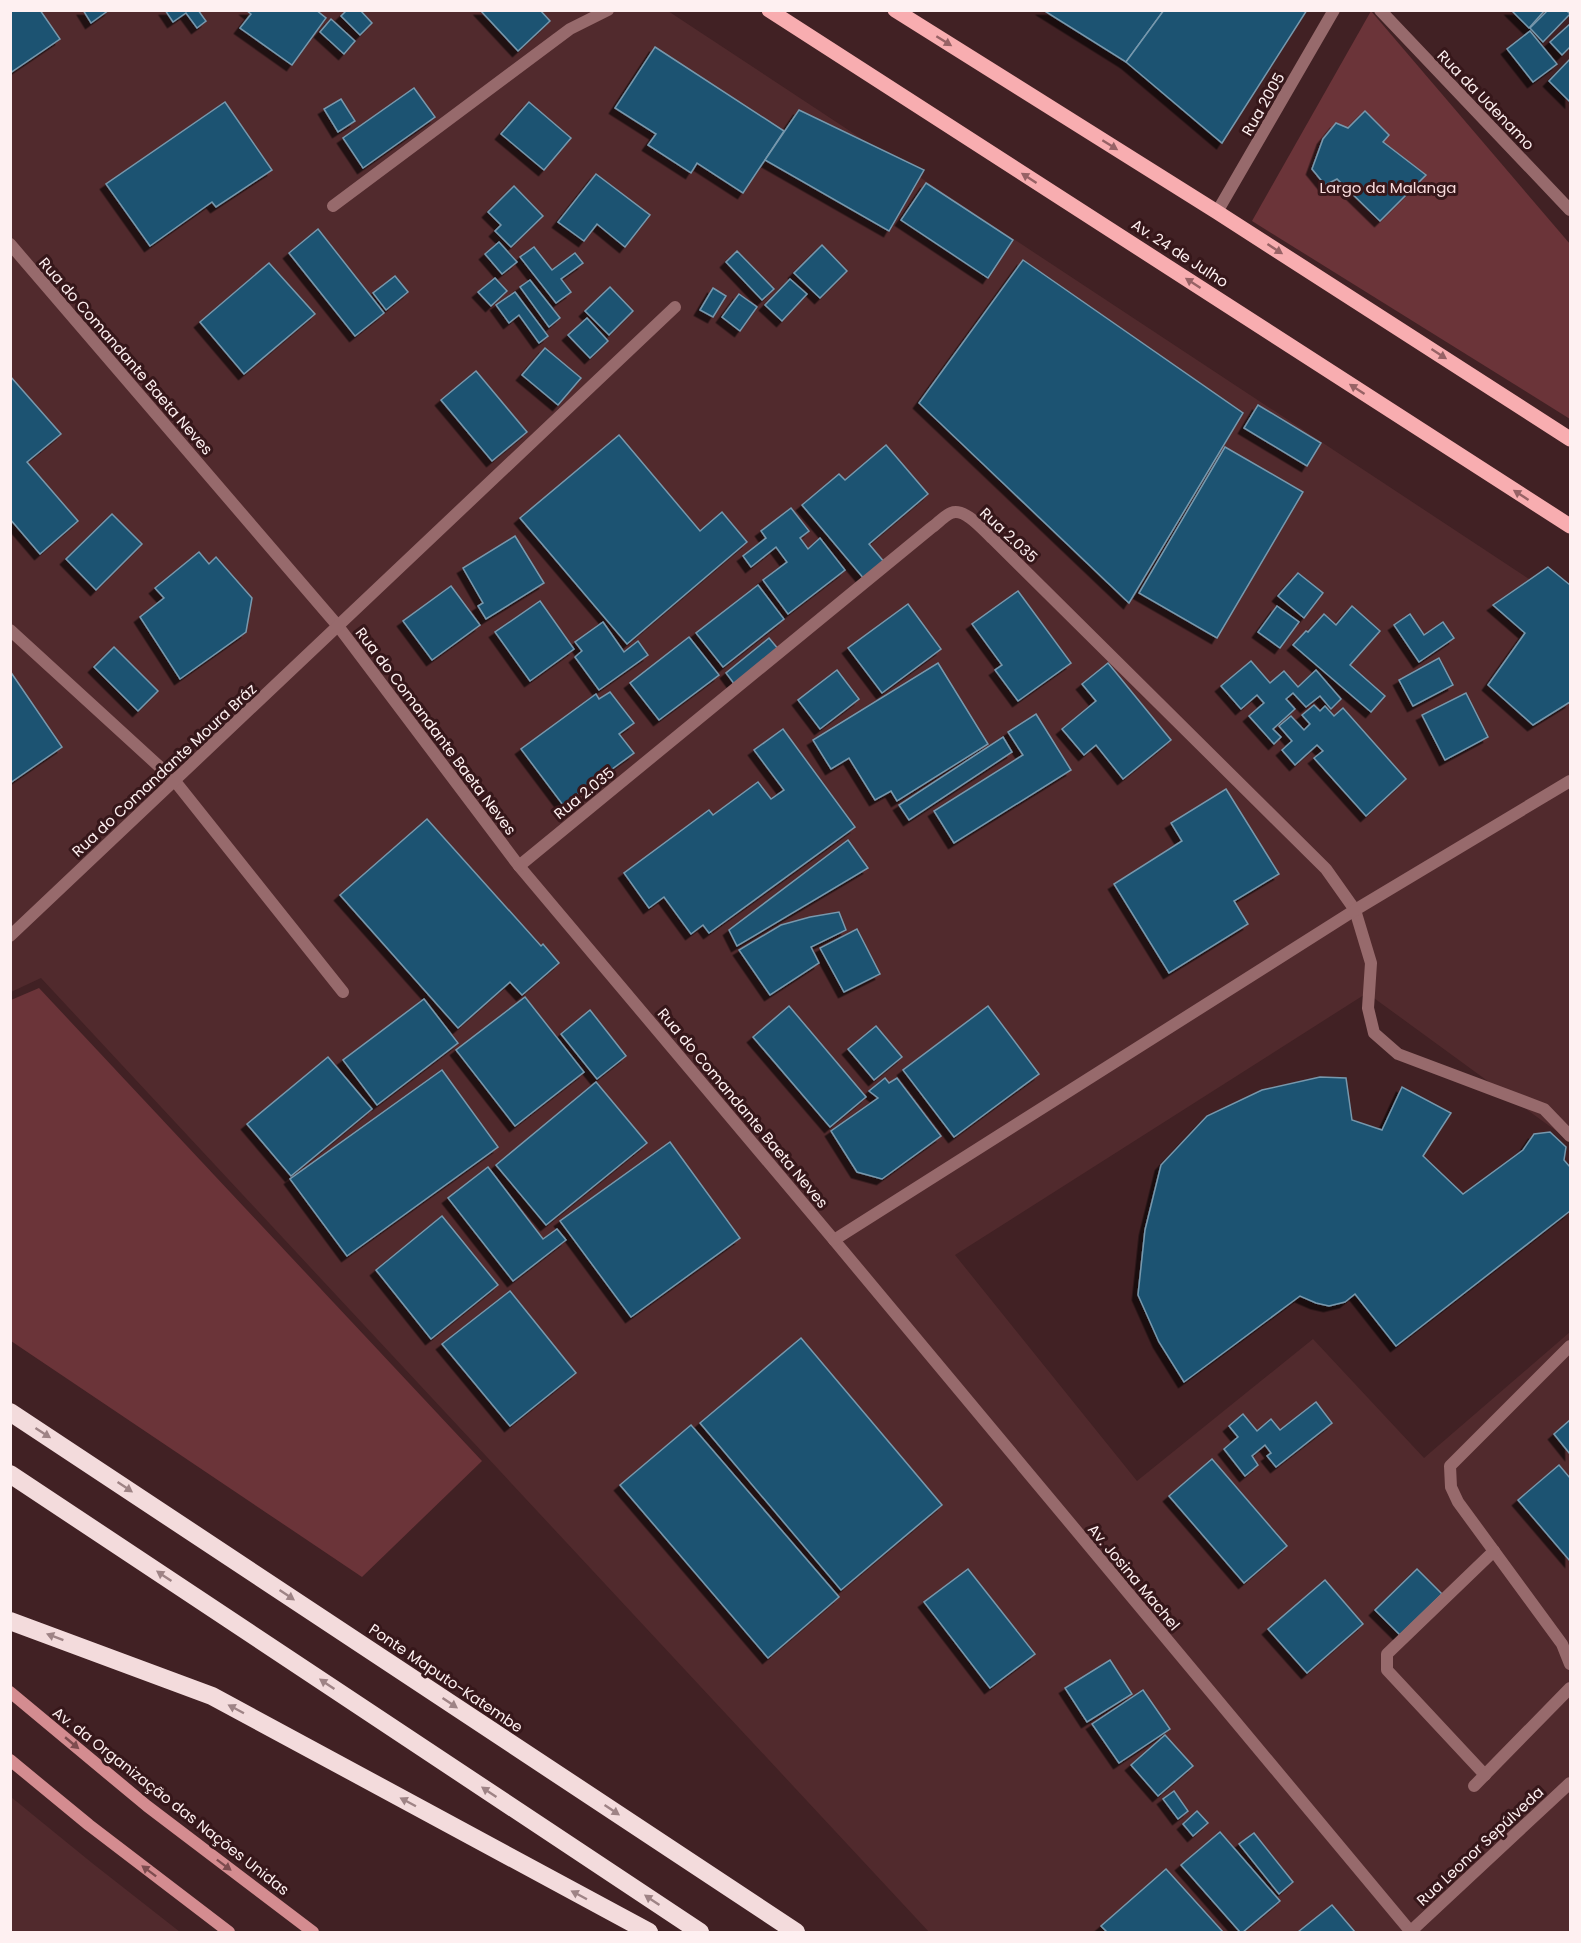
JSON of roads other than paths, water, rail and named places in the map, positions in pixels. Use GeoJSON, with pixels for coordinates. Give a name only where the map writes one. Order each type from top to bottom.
{"type":"FeatureCollection","features":[{"type":"Feature","properties":{"kind":"highway","name":"Ponte Maputo-Katembe"},"geometry":{"type":"LineString","coordinates":[[10,1412],[796,1932]]}},
{"type":"Feature","properties":{"kind":"highway"},"geometry":{"type":"LineString","coordinates":[[10,1474],[700,1932]]}},
{"type":"Feature","properties":{"kind":"highway"},"geometry":{"type":"LineString","coordinates":[[10,1621],[212,1696],[649,1932]]}},
{"type":"Feature","properties":{"kind":"main road","name":"Av. 24 de Julho"},"geometry":{"type":"LineString","coordinates":[[769,10],[1570,526]]}},
{"type":"Feature","properties":{"kind":"main road"},"geometry":{"type":"LineString","coordinates":[[895,10],[1218,212],[1570,440]]}},
{"type":"Feature","properties":{"kind":"main road","name":"Av. da Organização das Nações Unidas"},"geometry":{"type":"LineString","coordinates":[[10,1692],[147,1806],[313,1932]]}},
{"type":"Feature","properties":{"kind":"main road"},"geometry":{"type":"LineString","coordinates":[[10,1760],[89,1825],[229,1932]]}},
{"type":"Feature","properties":{"kind":"street"},"geometry":{"type":"LineString","coordinates":[[333,206],[570,29],[608,10]]}},
{"type":"Feature","properties":{"kind":"street","name":"Rua 2005"},"geometry":{"type":"LineString","coordinates":[[1218,212],[1334,10]]}},
{"type":"Feature","properties":{"kind":"street","name":"Rua da Udenamo"},"geometry":{"type":"LineString","coordinates":[[1380,10],[1570,210]]}},
{"type":"Feature","properties":{"kind":"street","name":"Rua do Comandante Baeta Neves"},"geometry":{"type":"LineString","coordinates":[[10,244],[338,626],[519,866],[834,1240]]}},
{"type":"Feature","properties":{"kind":"street","name":"Rua do Comandante Moura Bráz"},"geometry":{"type":"LineString","coordinates":[[10,936],[675,307]]}},
{"type":"Feature","properties":{"kind":"street","name":"Rua 2.035"},"geometry":{"type":"LineString","coordinates":[[519,866],[950,513],[957,512],[965,514],[994,540],[1326,869],[1355,910]]}},
{"type":"Feature","properties":{"kind":"street"},"geometry":{"type":"LineString","coordinates":[[10,630],[174,780],[343,992]]}},
{"type":"Feature","properties":{"kind":"street"},"geometry":{"type":"LineString","coordinates":[[834,1240],[1355,910],[1570,781]]}},
{"type":"Feature","properties":{"kind":"street"},"geometry":{"type":"LineString","coordinates":[[1355,910],[1371,963],[1368,1008],[1374,1033],[1398,1054],[1544,1109],[1570,1136]]}},
{"type":"Feature","properties":{"kind":"street","name":"Av. Josina Machel"},"geometry":{"type":"LineString","coordinates":[[834,1240],[1411,1932]]}},
{"type":"Feature","properties":{"kind":"street"},"geometry":{"type":"LineString","coordinates":[[1570,1346],[1450,1466],[1451,1487],[1458,1502],[1562,1644],[1570,1664]]}},
{"type":"Feature","properties":{"kind":"street"},"geometry":{"type":"LineString","coordinates":[[1485,1775],[1387,1670],[1387,1654],[1494,1551]]}},
{"type":"Feature","properties":{"kind":"street"},"geometry":{"type":"LineString","coordinates":[[1474,1786],[1570,1688]]}},
{"type":"Feature","properties":{"kind":"street","name":"Rua Leonor Sepúlveda"},"geometry":{"type":"LineString","coordinates":[[1411,1932],[1570,1783]]}},
{"type":"Feature","properties":{"kind":"park label","name":"Largo da Malanga"},"geometry":{"type":"Point","coordinates":[1388,187]}}]}
